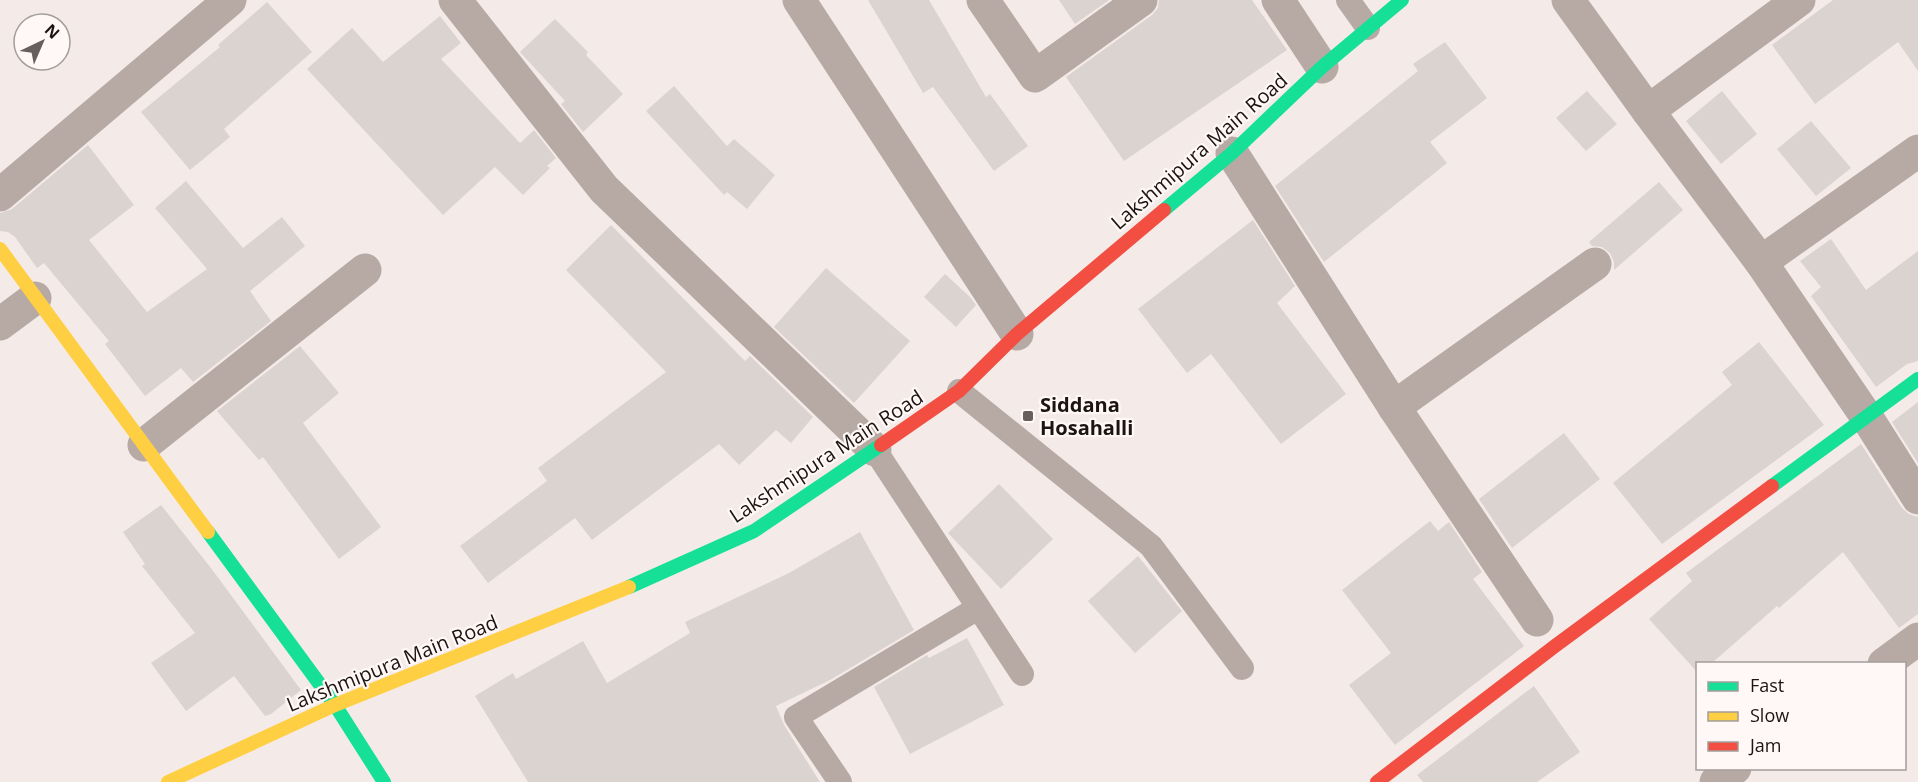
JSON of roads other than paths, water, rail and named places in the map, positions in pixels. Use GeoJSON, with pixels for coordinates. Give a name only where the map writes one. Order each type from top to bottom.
{"type":"FeatureCollection","features":[{"type":"Feature","properties":{"kind":"main road","name":"Lakshmipura Main Road"},"geometry":{"type":"LineString","coordinates":[[168,782],[335,705],[604,598],[754,531],[960,391],[1017,334],[1232,153],[1322,68],[1402,0]]}},
{"type":"Feature","properties":{"kind":"main road"},"geometry":{"type":"LineString","coordinates":[[0,249],[335,705],[384,782]]}},
{"type":"Feature","properties":{"kind":"main road"},"geometry":{"type":"LineString","coordinates":[[1377,782],[1555,646],[1918,379]]}},
{"type":"Feature","properties":{"kind":"street"},"geometry":{"type":"LineString","coordinates":[[0,195],[230,0]]}},
{"type":"Feature","properties":{"kind":"street"},"geometry":{"type":"LineString","coordinates":[[455,0],[604,189],[875,450]]}},
{"type":"Feature","properties":{"kind":"street"},"geometry":{"type":"LineString","coordinates":[[799,0],[1017,334]]}},
{"type":"Feature","properties":{"kind":"street"},"geometry":{"type":"LineString","coordinates":[[983,0],[1035,76],[1141,0]]}},
{"type":"Feature","properties":{"kind":"street"},"geometry":{"type":"LineString","coordinates":[[1278,0],[1322,68]]}},
{"type":"Feature","properties":{"kind":"street"},"geometry":{"type":"LineString","coordinates":[[1569,0],[1648,111],[1761,262],[1866,416],[1918,498]]}},
{"type":"Feature","properties":{"kind":"street"},"geometry":{"type":"LineString","coordinates":[[1648,111],[1798,0]]}},
{"type":"Feature","properties":{"kind":"street"},"geometry":{"type":"LineString","coordinates":[[1761,262],[1918,151]]}},
{"type":"Feature","properties":{"kind":"street"},"geometry":{"type":"LineString","coordinates":[[1232,153],[1394,407],[1537,620]]}},
{"type":"Feature","properties":{"kind":"street"},"geometry":{"type":"LineString","coordinates":[[1394,407],[1595,264]]}},
{"type":"Feature","properties":{"kind":"street"},"geometry":{"type":"LineString","coordinates":[[144,445],[365,270]]}},
{"type":"Feature","properties":{"kind":"street"},"geometry":{"type":"LineString","coordinates":[[0,324],[35,298]]}},
{"type":"Feature","properties":{"kind":"street"},"geometry":{"type":"LineString","coordinates":[[1885,662],[1918,639]]}},
{"type":"Feature","properties":{"kind":"street"},"geometry":{"type":"LineString","coordinates":[[1716,782],[1732,770]]}},
{"type":"Feature","properties":{"kind":"lane"},"geometry":{"type":"LineString","coordinates":[[1348,0],[1368,28]]}},
{"type":"Feature","properties":{"kind":"lane"},"geometry":{"type":"LineString","coordinates":[[960,391],[1151,546],[1242,668]]}},
{"type":"Feature","properties":{"kind":"lane"},"geometry":{"type":"LineString","coordinates":[[875,450],[1022,674]]}},
{"type":"Feature","properties":{"kind":"lane"},"geometry":{"type":"LineString","coordinates":[[840,782],[796,717],[978,608]]}},
{"type":"Feature","properties":{"kind":"place","name":"Siddana Hosahalli"},"geometry":{"type":"Point","coordinates":[1028,416]}}]}
